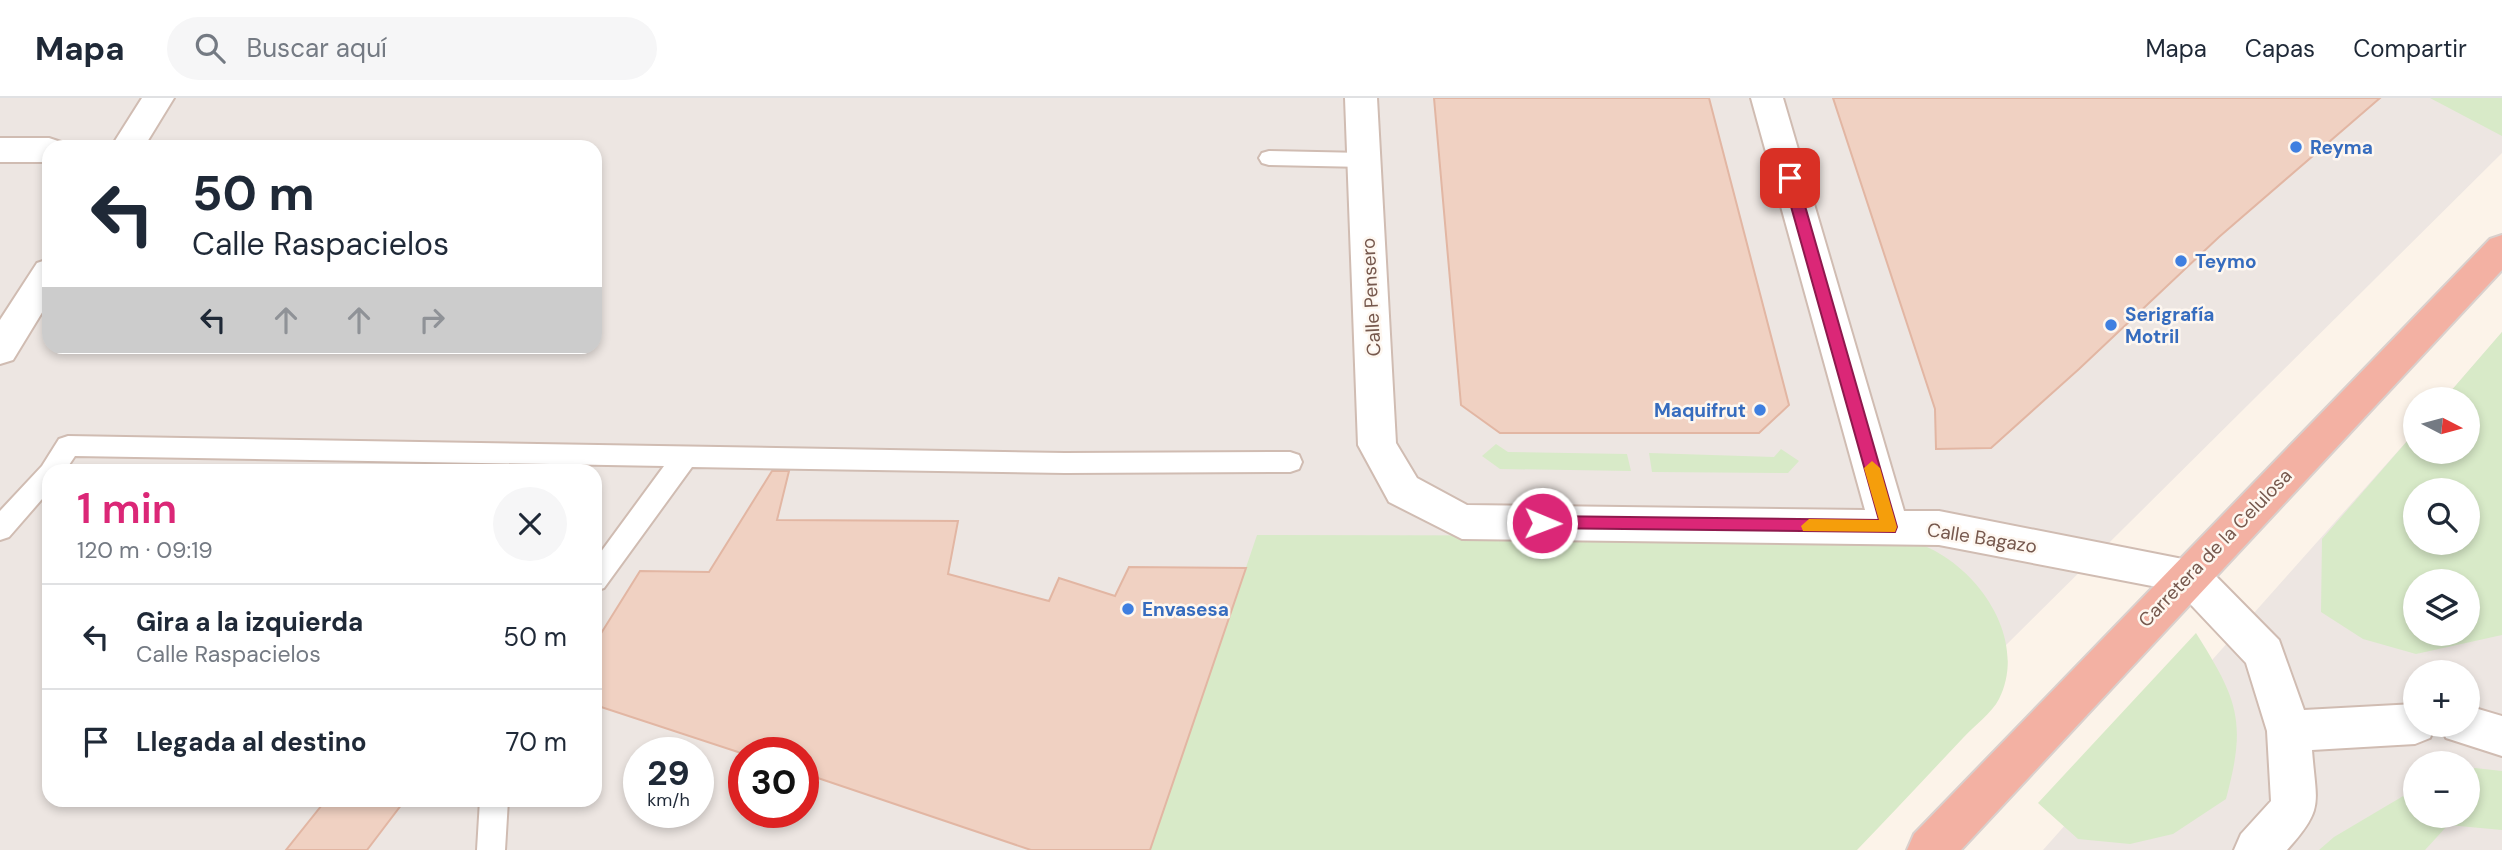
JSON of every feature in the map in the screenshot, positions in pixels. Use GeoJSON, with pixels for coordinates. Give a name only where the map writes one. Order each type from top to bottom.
{"type":"FeatureCollection","features":[{"type":"Feature","properties":{"kind":"highway","name":"Carretera de la Celulosa"},"geometry":{"type":"LineString","coordinates":[[1942,848],[2189,576],[2502,248]]}},
{"type":"Feature","properties":{"kind":"street"},"geometry":{"type":"LineString","coordinates":[[131,140],[158,98]]}},
{"type":"Feature","properties":{"kind":"street","name":"Calle Pensero"},"geometry":{"type":"LineString","coordinates":[[1362,98],[1377,444],[1403,490]]}},
{"type":"Feature","properties":{"kind":"street"},"geometry":{"type":"LineString","coordinates":[[1767,98],[1889,527]]}},
{"type":"Feature","properties":{"kind":"street"},"geometry":{"type":"LineString","coordinates":[[0,150],[42,150]]}},
{"type":"Feature","properties":{"kind":"street"},"geometry":{"type":"LineString","coordinates":[[0,350],[42,283]]}},
{"type":"Feature","properties":{"kind":"street","name":"Calle Bagazo"},"geometry":{"type":"LineString","coordinates":[[1403,490],[1462,522],[1938,528],[2189,576]]}},
{"type":"Feature","properties":{"kind":"street"},"geometry":{"type":"LineString","coordinates":[[2189,576],[2264,653],[2289,731],[2294,809],[2258,850]]}},
{"type":"Feature","properties":{"kind":"street"},"geometry":{"type":"LineString","coordinates":[[2480,717],[2502,712]]}},
{"type":"Feature","properties":{"kind":"street"},"geometry":{"type":"LineString","coordinates":[[2289,731],[2403,725]]}},
{"type":"Feature","properties":{"kind":"street"},"geometry":{"type":"LineString","coordinates":[[2480,730],[2502,736]]}},
{"type":"Feature","properties":{"kind":"lane"},"geometry":{"type":"LineString","coordinates":[[1269,158],[1364,160]]}},
{"type":"Feature","properties":{"kind":"lane"},"geometry":{"type":"LineString","coordinates":[[56,464],[68,446],[1065,463],[1290,462]]}},
{"type":"Feature","properties":{"kind":"lane"},"geometry":{"type":"LineString","coordinates":[[602,570],[685,457]]}},
{"type":"Feature","properties":{"kind":"lane"},"geometry":{"type":"LineString","coordinates":[[0,529],[42,481]]}},
{"type":"Feature","properties":{"kind":"lane"},"geometry":{"type":"LineString","coordinates":[[477,850],[493,810]]}},
{"type":"Feature","properties":{"kind":"lane"},"geometry":{"type":"LineString","coordinates":[[491,850],[493,810]]}},
{"type":"Feature","properties":{"kind":"shaded area"},"geometry":{"type":"Polygon","coordinates":[[[0,98],[2502,98],[2502,153],[1999,652],[1807,850],[0,850],[0,98]]]}},
{"type":"Feature","properties":{"kind":"shaded area"},"geometry":{"type":"Polygon","coordinates":[[[2502,332],[2502,850],[2043,850],[2403,445],[2403,464],[2480,464],[2480,387],[2454,387],[2502,332]]]}},
{"type":"Feature","properties":{"kind":"green space"},"geometry":{"type":"Polygon","coordinates":[[[2430,98],[2502,98],[2502,136],[2430,98]]]}},
{"type":"Feature","properties":{"kind":"green space"},"geometry":{"type":"Polygon","coordinates":[[[2502,332],[2502,635],[2480,640],[2480,569],[2403,569],[2403,646],[2452,646],[2416,654],[2363,639],[2321,612],[2322,539],[2403,446],[2403,464],[2480,464],[2480,387],[2454,387],[2502,332]]]}},
{"type":"Feature","properties":{"kind":"green space"},"geometry":{"type":"Polygon","coordinates":[[[1496,444],[1508,452],[1627,454],[1631,471],[1500,469],[1482,456],[1496,444]]]}},
{"type":"Feature","properties":{"kind":"green space"},"geometry":{"type":"Polygon","coordinates":[[[1781,449],[1799,461],[1788,473],[1652,472],[1649,453],[1774,457],[1781,449]]]}},
{"type":"Feature","properties":{"kind":"green space"},"geometry":{"type":"Polygon","coordinates":[[[1257,535],[1899,538],[1930,549],[1952,562],[1972,580],[1989,601],[2001,625],[2007,649],[2007,674],[1999,699],[1992,709],[1857,850],[1150,850],[1257,535]]]}},
{"type":"Feature","properties":{"kind":"green space"},"geometry":{"type":"Polygon","coordinates":[[[2196,633],[2221,676],[2235,712],[2236,750],[2226,799],[2173,834],[2130,844],[2078,839],[2038,803],[2196,633]]]}},
{"type":"Feature","properties":{"kind":"green space"},"geometry":{"type":"Polygon","coordinates":[[[2480,769],[2502,771],[2502,830],[2480,828],[2480,769]]]}},
{"type":"Feature","properties":{"kind":"green space"},"geometry":{"type":"Polygon","coordinates":[[[2403,796],[2403,828],[2445,828],[2425,850],[2319,850],[2334,837],[2403,796]]]}},
{"type":"Feature","properties":{"kind":"building"},"geometry":{"type":"Polygon","coordinates":[[[1434,98],[1709,98],[1789,405],[1759,433],[1500,433],[1461,405],[1434,98]]]}},
{"type":"Feature","properties":{"kind":"building"},"geometry":{"type":"Polygon","coordinates":[[[1833,98],[2380,98],[2219,237],[1991,448],[1936,449],[1935,409],[1833,98]]]}},
{"type":"Feature","properties":{"kind":"building"},"geometry":{"type":"Polygon","coordinates":[[[772,471],[789,471],[777,520],[958,521],[948,574],[1049,601],[1059,578],[1115,596],[1129,567],[1246,568],[1150,850],[1031,850],[819,778],[819,737],[728,737],[728,749],[714,744],[714,737],[692,737],[602,707],[602,632],[640,571],[709,572],[772,471]]]}},
{"type":"Feature","properties":{"kind":"building"},"geometry":{"type":"Polygon","coordinates":[[[320,807],[400,807],[367,850],[286,850],[320,807]]]}},
{"type":"Feature","properties":{"kind":"slow traffic"},"geometry":{"type":"LineString","coordinates":[[1809,526],[1889,527],[1872,468]]}},
{"type":"Feature","properties":{"kind":"place","name":"Reyma"},"geometry":{"type":"Point","coordinates":[2296,147]}},
{"type":"Feature","properties":{"kind":"place","name":"Teymo"},"geometry":{"type":"Point","coordinates":[2181,261]}},
{"type":"Feature","properties":{"kind":"place","name":"Serigrafía Motril"},"geometry":{"type":"Point","coordinates":[2111,325]}},
{"type":"Feature","properties":{"kind":"place","name":"Maquifrut"},"geometry":{"type":"Point","coordinates":[1760,410]}},
{"type":"Feature","properties":{"kind":"place","name":"Envasesa"},"geometry":{"type":"Point","coordinates":[1128,609]}},
{"type":"Feature","properties":{"kind":"route"},"geometry":{"type":"LineString","coordinates":[[1542,523],[1889,527],[1790,178]]}}]}
